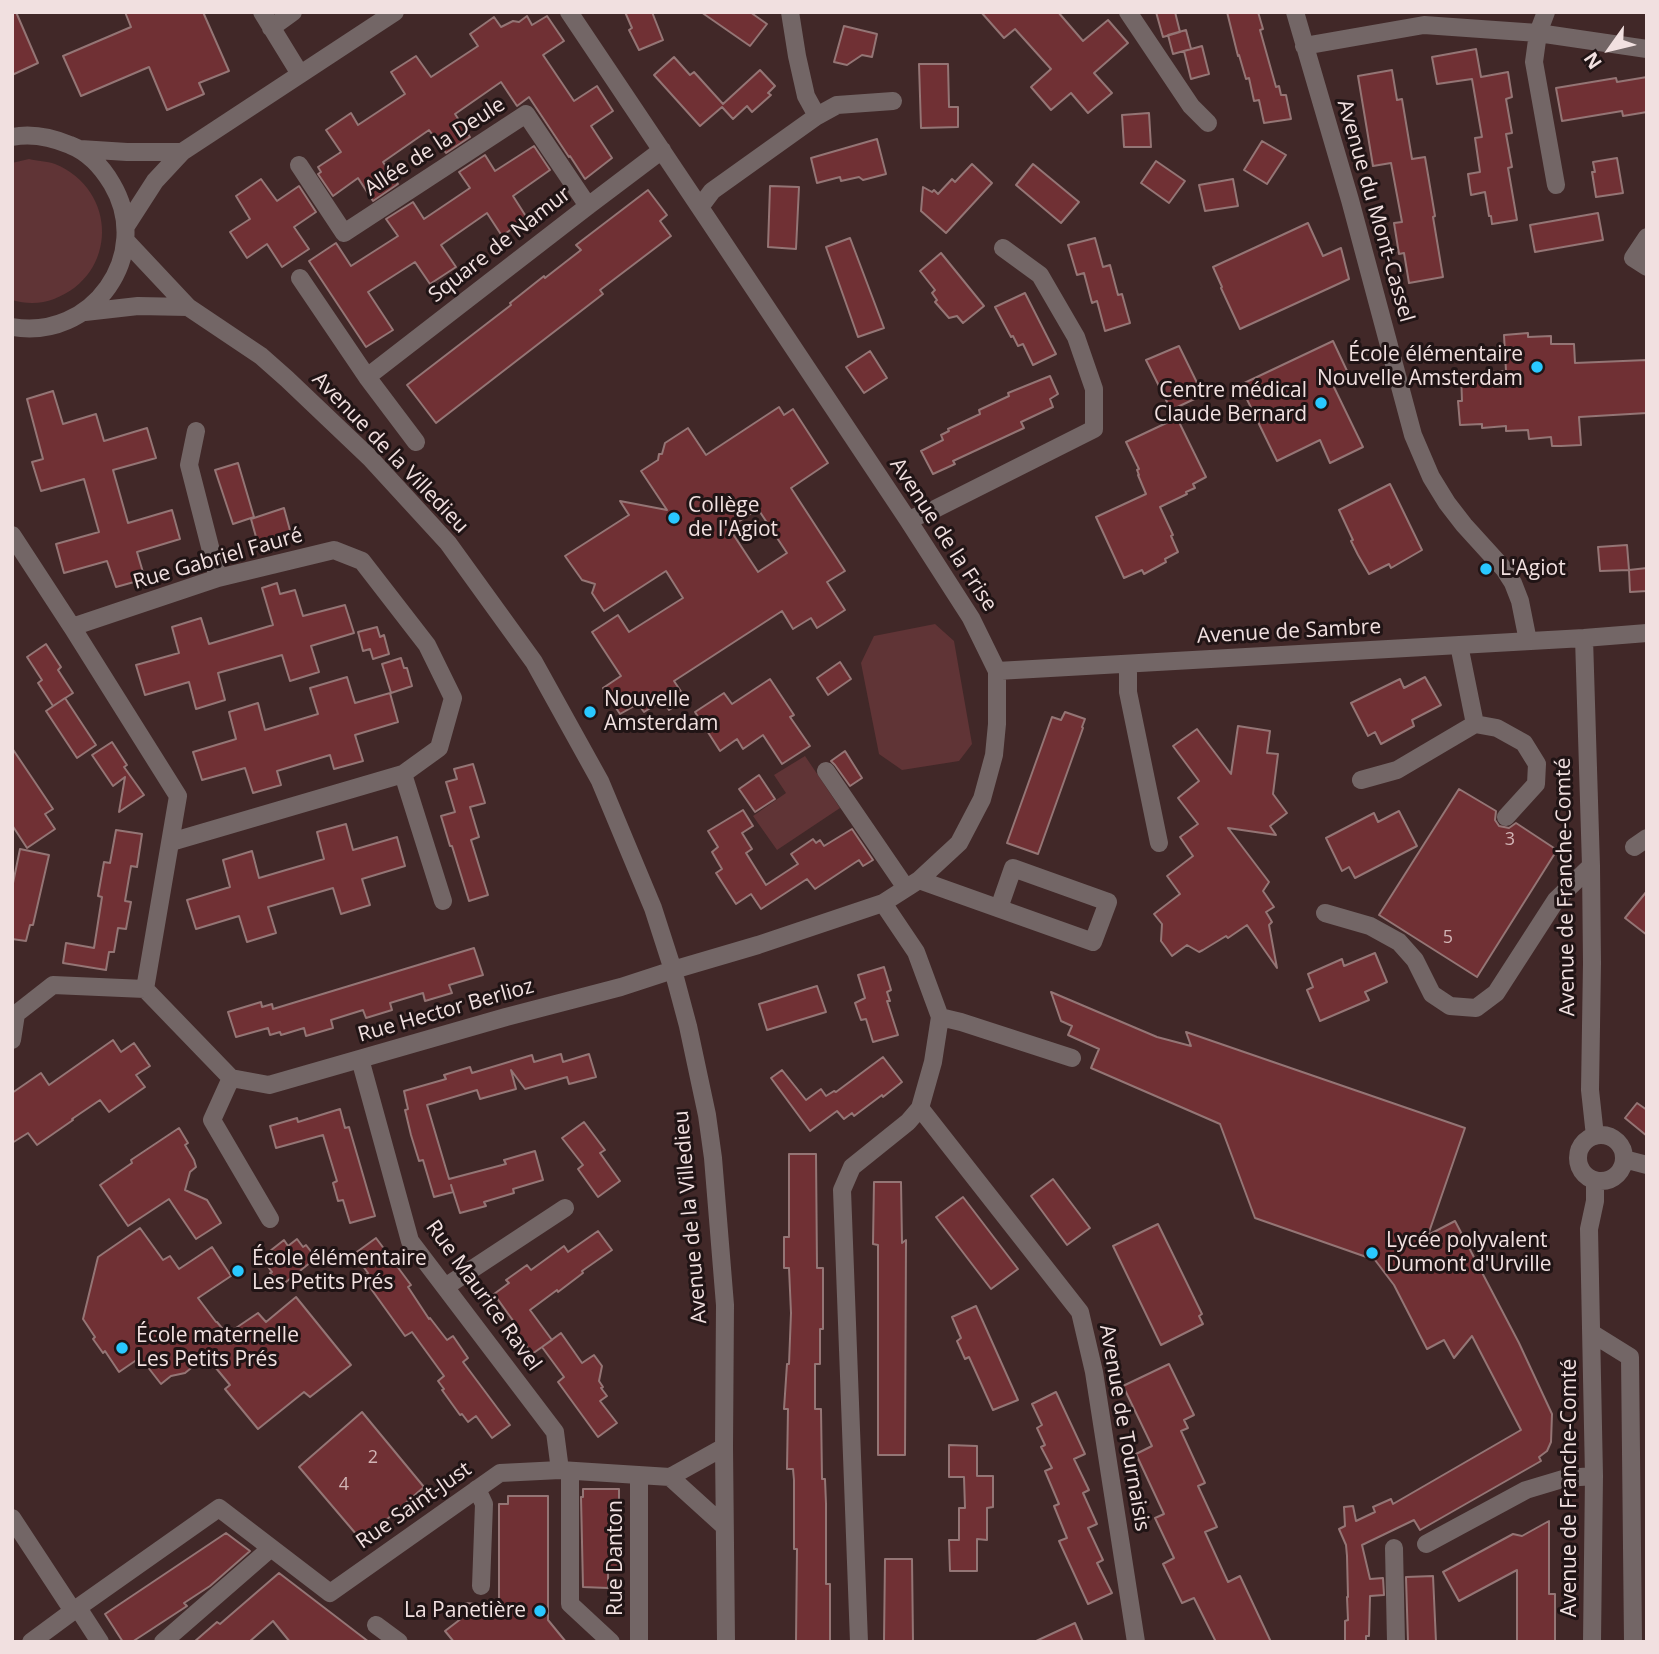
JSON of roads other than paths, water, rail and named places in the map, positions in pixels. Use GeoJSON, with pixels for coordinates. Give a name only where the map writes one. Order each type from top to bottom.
{"type":"FeatureCollection","features":[{"type":"Feature","properties":{"kind":"street"},"geometry":{"type":"LineString","coordinates":[[262,12],[300,74]]}},
{"type":"Feature","properties":{"kind":"street"},"geometry":{"type":"LineString","coordinates":[[271,28],[293,12]]}},
{"type":"Feature","properties":{"kind":"street"},"geometry":{"type":"LineString","coordinates":[[12,327],[27,330],[58,326],[85,312],[105,293],[115,276],[126,233],[155,181],[182,152],[395,12]]}},
{"type":"Feature","properties":{"kind":"street","name":"Avenue de la Frise"},"geometry":{"type":"LineString","coordinates":[[569,12],[908,520],[971,618],[997,671],[994,755],[982,799],[959,843],[912,884],[883,904],[673,970]]}},
{"type":"Feature","properties":{"kind":"street"},"geometry":{"type":"LineString","coordinates":[[790,12],[806,96],[817,116]]}},
{"type":"Feature","properties":{"kind":"street"},"geometry":{"type":"LineString","coordinates":[[1128,12],[1191,106],[1208,123]]}},
{"type":"Feature","properties":{"kind":"street","name":"Avenue du Mont-Cassel"},"geometry":{"type":"LineString","coordinates":[[1295,12],[1350,200],[1412,435],[1431,477],[1447,503],[1513,583],[1520,600],[1528,640]]}},
{"type":"Feature","properties":{"kind":"street"},"geometry":{"type":"LineString","coordinates":[[1546,12],[1538,33],[1534,62],[1556,185]]}},
{"type":"Feature","properties":{"kind":"street"},"geometry":{"type":"LineString","coordinates":[[1304,46],[1424,25],[1538,33],[1647,49]]}},
{"type":"Feature","properties":{"kind":"street"},"geometry":{"type":"LineString","coordinates":[[701,207],[712,191],[817,116],[837,105],[893,101]]}},
{"type":"Feature","properties":{"kind":"street","name":"Allée de la Deule"},"geometry":{"type":"LineString","coordinates":[[299,165],[344,233],[526,114],[587,206]]}},
{"type":"Feature","properties":{"kind":"street"},"geometry":{"type":"LineString","coordinates":[[12,137],[24,134],[53,138],[80,149],[182,152]]}},
{"type":"Feature","properties":{"kind":"street"},"geometry":{"type":"LineString","coordinates":[[80,149],[103,169],[119,196],[126,233]]}},
{"type":"Feature","properties":{"kind":"street","name":"Square de Namur"},"geometry":{"type":"LineString","coordinates":[[367,377],[662,150]]}},
{"type":"Feature","properties":{"kind":"street","name":"Avenue de la Villedieu"},"geometry":{"type":"LineString","coordinates":[[126,233],[188,307],[261,356],[288,379],[370,458],[448,542],[534,662],[600,781],[653,908],[673,970],[707,1115],[725,1305],[725,1638]]}},
{"type":"Feature","properties":{"kind":"street"},"geometry":{"type":"LineString","coordinates":[[1647,237],[1633,258],[1647,267]]}},
{"type":"Feature","properties":{"kind":"street"},"geometry":{"type":"LineString","coordinates":[[908,520],[1094,429],[1094,389],[1076,338],[1040,275],[1003,248]]}},
{"type":"Feature","properties":{"kind":"street"},"geometry":{"type":"LineString","coordinates":[[300,278],[367,377],[416,442]]}},
{"type":"Feature","properties":{"kind":"street"},"geometry":{"type":"LineString","coordinates":[[85,312],[138,306],[188,307]]}},
{"type":"Feature","properties":{"kind":"street"},"geometry":{"type":"LineString","coordinates":[[196,431],[189,465],[218,578]]}},
{"type":"Feature","properties":{"kind":"street"},"geometry":{"type":"LineString","coordinates":[[12,536],[178,796],[145,989]]}},
{"type":"Feature","properties":{"kind":"street","name":"Rue Gabriel Fauré"},"geometry":{"type":"LineString","coordinates":[[72,627],[218,578],[334,550],[362,561],[427,645],[453,698],[439,748],[403,774],[171,842]]}},
{"type":"Feature","properties":{"kind":"street","name":"Avenue de Sambre"},"geometry":{"type":"LineString","coordinates":[[997,671],[1647,633]]}},
{"type":"Feature","properties":{"kind":"street","name":"Avenue de Franche-Comté"},"geometry":{"type":"LineString","coordinates":[[1584,638],[1591,866],[1590,1090],[1595,1136]]}},
{"type":"Feature","properties":{"kind":"street"},"geometry":{"type":"LineString","coordinates":[[1459,645],[1475,724]]}},
{"type":"Feature","properties":{"kind":"street"},"geometry":{"type":"LineString","coordinates":[[1128,664],[1128,692],[1159,843]]}},
{"type":"Feature","properties":{"kind":"street"},"geometry":{"type":"LineString","coordinates":[[1361,780],[1397,770],[1475,724],[1497,728],[1524,743],[1537,764],[1536,784],[1506,817]]}},
{"type":"Feature","properties":{"kind":"street"},"geometry":{"type":"LineString","coordinates":[[826,771],[882,855],[912,884],[999,908],[1093,942],[1108,902],[1013,868],[999,908]]}},
{"type":"Feature","properties":{"kind":"street"},"geometry":{"type":"LineString","coordinates":[[403,774],[443,901]]}},
{"type":"Feature","properties":{"kind":"street"},"geometry":{"type":"LineString","coordinates":[[1325,914],[1370,926],[1399,942],[1415,960],[1432,994],[1450,1006],[1476,1008],[1496,993],[1556,900],[1591,866]]}},
{"type":"Feature","properties":{"kind":"street"},"geometry":{"type":"LineString","coordinates":[[859,1642],[842,1190],[852,1167],[908,1122],[920,1108],[933,1062],[940,1017],[916,953],[883,904]]}},
{"type":"Feature","properties":{"kind":"street","name":"Rue Hector Berlioz"},"geometry":{"type":"LineString","coordinates":[[231,1078],[269,1085],[621,987],[673,970]]}},
{"type":"Feature","properties":{"kind":"street"},"geometry":{"type":"LineString","coordinates":[[12,1040],[14,1013],[53,985],[145,989],[231,1078],[212,1120],[270,1219]]}},
{"type":"Feature","properties":{"kind":"street"},"geometry":{"type":"LineString","coordinates":[[940,1017],[1072,1058]]}},
{"type":"Feature","properties":{"kind":"street","name":"Rue Maurice Ravel"},"geometry":{"type":"LineString","coordinates":[[360,1059],[410,1241],[555,1432],[565,1471]]}},
{"type":"Feature","properties":{"kind":"street","name":"Avenue de Tournaisis"},"geometry":{"type":"LineString","coordinates":[[920,1108],[1080,1312],[1094,1372],[1136,1642]]}},
{"type":"Feature","properties":{"kind":"street"},"geometry":{"type":"LineString","coordinates":[[1595,1136],[1607,1136],[1615,1140],[1623,1151],[1624,1159],[1620,1172],[1603,1181],[1595,1180],[1584,1172],[1578,1158],[1588,1140],[1595,1136]]}},
{"type":"Feature","properties":{"kind":"street"},"geometry":{"type":"LineString","coordinates":[[1624,1159],[1647,1165]]}},
{"type":"Feature","properties":{"kind":"street","name":"Avenue de Franche-Comté"},"geometry":{"type":"LineString","coordinates":[[1592,1642],[1594,1476],[1589,1229],[1595,1201],[1595,1180]]}},
{"type":"Feature","properties":{"kind":"street"},"geometry":{"type":"LineString","coordinates":[[445,1287],[565,1208]]}},
{"type":"Feature","properties":{"kind":"street","name":"Avenue de Franche-Comté"},"geometry":{"type":"LineString","coordinates":[[1592,1334],[1630,1357],[1633,1642]]}},
{"type":"Feature","properties":{"kind":"street"},"geometry":{"type":"LineString","coordinates":[[724,1447],[670,1477],[724,1526]]}},
{"type":"Feature","properties":{"kind":"street","name":"Rue Saint-Just"},"geometry":{"type":"LineString","coordinates":[[76,1610],[219,1508],[330,1594],[500,1473],[565,1471],[670,1477]]}},
{"type":"Feature","properties":{"kind":"street","name":"Rue Danton"},"geometry":{"type":"LineString","coordinates":[[565,1471],[570,1604],[611,1642]]}},
{"type":"Feature","properties":{"kind":"street","name":"Rue Danton"},"geometry":{"type":"LineString","coordinates":[[639,1475],[639,1642]]}},
{"type":"Feature","properties":{"kind":"street"},"geometry":{"type":"LineString","coordinates":[[1426,1544],[1526,1490],[1566,1478],[1594,1476]]}},
{"type":"Feature","properties":{"kind":"street"},"geometry":{"type":"LineString","coordinates":[[477,1489],[484,1504],[481,1586]]}},
{"type":"Feature","properties":{"kind":"street"},"geometry":{"type":"LineString","coordinates":[[12,1518],[100,1642]]}},
{"type":"Feature","properties":{"kind":"street"},"geometry":{"type":"LineString","coordinates":[[163,1642],[271,1548]]}},
{"type":"Feature","properties":{"kind":"street"},"geometry":{"type":"LineString","coordinates":[[1394,1548],[1396,1642]]}},
{"type":"Feature","properties":{"kind":"street"},"geometry":{"type":"LineString","coordinates":[[32,1642],[76,1610]]}},
{"type":"Feature","properties":{"kind":"street"},"geometry":{"type":"LineString","coordinates":[[376,1625],[399,1642]]}},
{"type":"Feature","properties":{"kind":"place","name":"École élémentaire Nouvelle Amsterdam"},"geometry":{"type":"Point","coordinates":[1537,367]}},
{"type":"Feature","properties":{"kind":"place","name":"Centre médical Claude Bernard"},"geometry":{"type":"Point","coordinates":[1321,403]}},
{"type":"Feature","properties":{"kind":"place","name":"Collège de l'Agiot"},"geometry":{"type":"Point","coordinates":[674,518]}},
{"type":"Feature","properties":{"kind":"place","name":"L'Agiot"},"geometry":{"type":"Point","coordinates":[1486,569]}},
{"type":"Feature","properties":{"kind":"place","name":"Nouvelle Amsterdam"},"geometry":{"type":"Point","coordinates":[590,712]}},
{"type":"Feature","properties":{"kind":"place","name":"Lycée polyvalent Dumont d'Urville"},"geometry":{"type":"Point","coordinates":[1372,1253]}},
{"type":"Feature","properties":{"kind":"place","name":"École élémentaire Les Petits Prés"},"geometry":{"type":"Point","coordinates":[238,1271]}},
{"type":"Feature","properties":{"kind":"place","name":"École maternelle Les Petits Prés"},"geometry":{"type":"Point","coordinates":[122,1348]}},
{"type":"Feature","properties":{"kind":"place","name":"La Panetière"},"geometry":{"type":"Point","coordinates":[540,1611]}}]}
